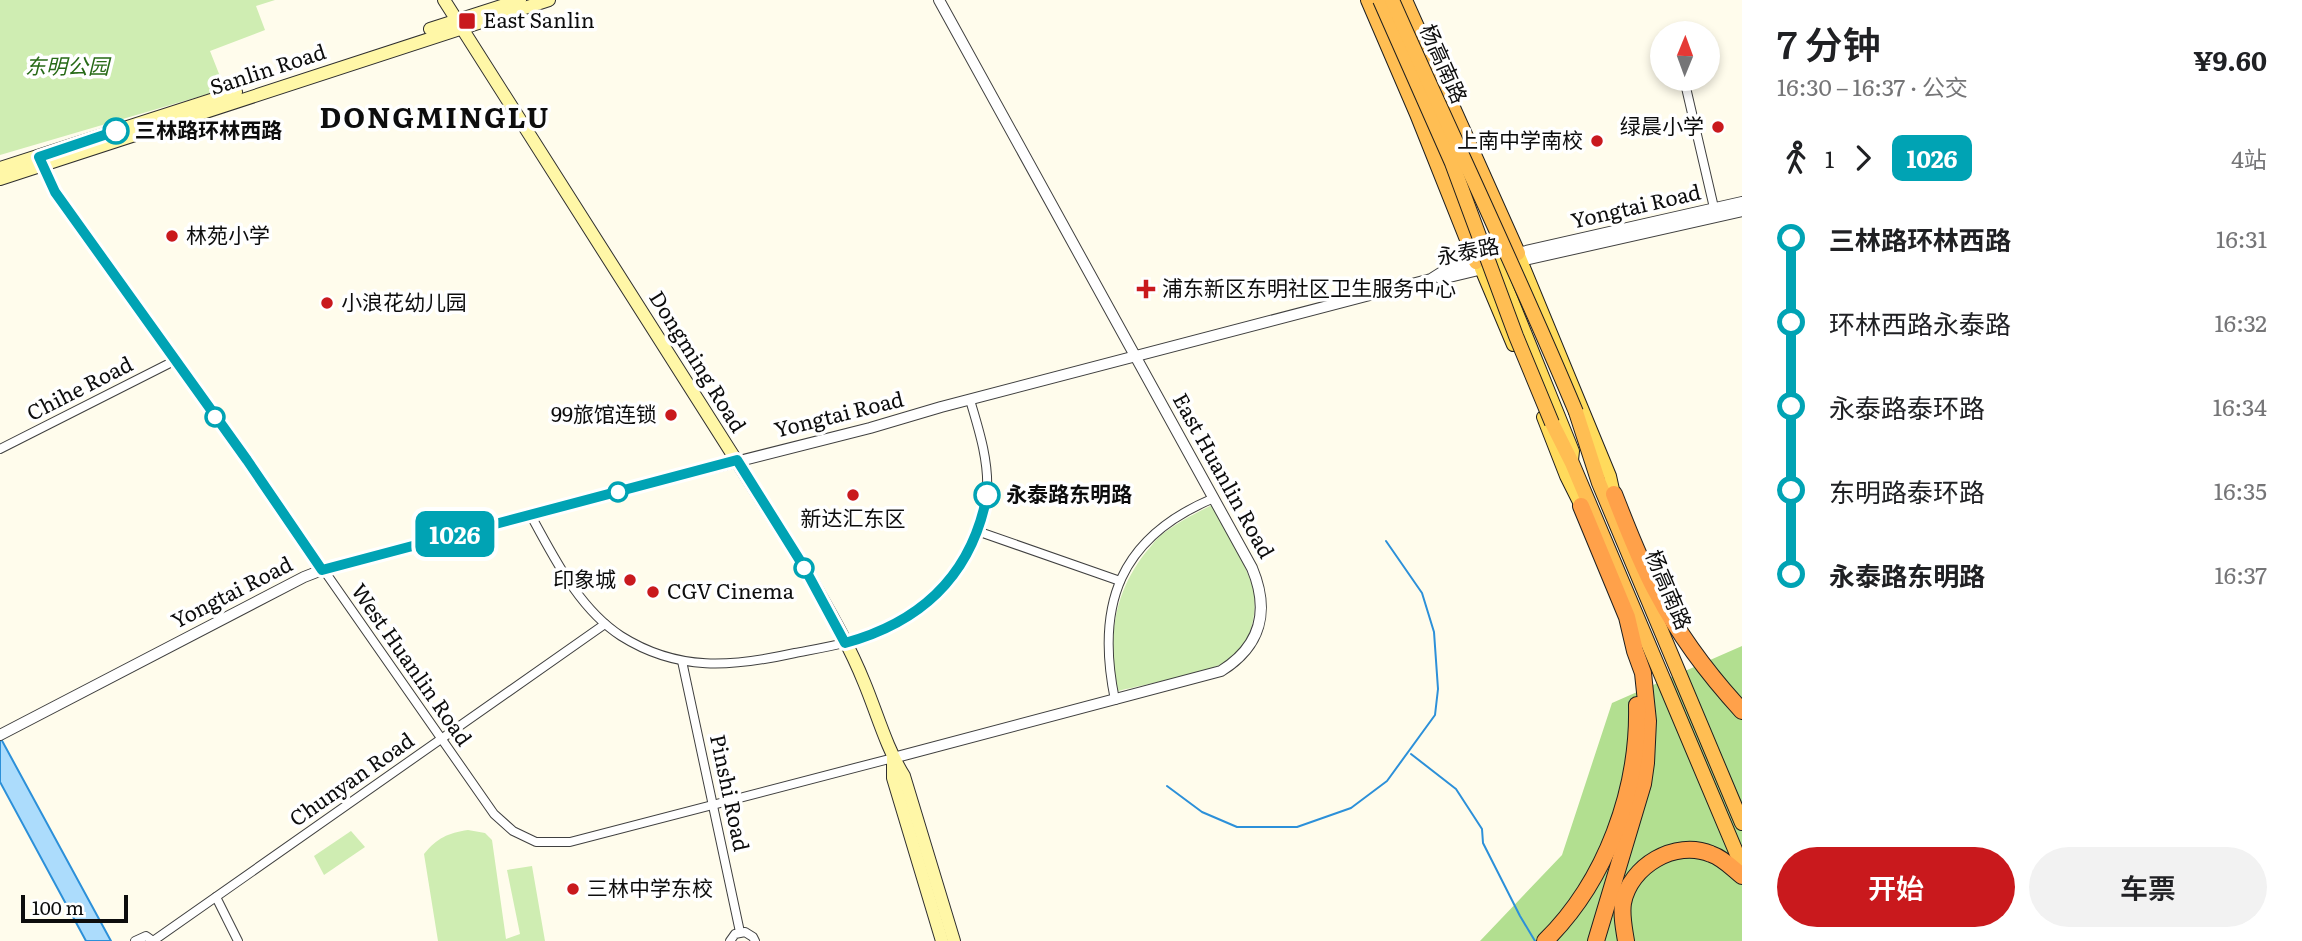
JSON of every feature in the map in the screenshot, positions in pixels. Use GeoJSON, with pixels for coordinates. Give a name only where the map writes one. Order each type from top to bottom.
{"type":"FeatureCollection","features":[{"type":"Feature","properties":{"kind":"highway"},"geometry":{"type":"LineString","coordinates":[[1368,0],[1441,164],[1445,185],[1498,261]]}},
{"type":"Feature","properties":{"kind":"highway","name":"杨高南路"},"geometry":{"type":"LineString","coordinates":[[1380,0],[1452,163],[1549,424],[1572,463],[1742,866]]}},
{"type":"Feature","properties":{"kind":"highway","name":"杨高南路"},"geometry":{"type":"LineString","coordinates":[[1392,0],[1576,412],[1589,456],[1742,823]]}},
{"type":"Feature","properties":{"kind":"highway"},"geometry":{"type":"LineString","coordinates":[[1402,0],[1471,148],[1498,261]]}},
{"type":"Feature","properties":{"kind":"highway"},"geometry":{"type":"LineString","coordinates":[[1576,412],[1656,592],[1690,648],[1742,711]]}},
{"type":"Feature","properties":{"kind":"highway"},"geometry":{"type":"LineString","coordinates":[[1549,424],[1627,617],[1645,685],[1648,743],[1643,783],[1596,941]]}},
{"type":"Feature","properties":{"kind":"highway"},"geometry":{"type":"LineString","coordinates":[[1690,648],[1706,655],[1742,695]]}},
{"type":"Feature","properties":{"kind":"highway"},"geometry":{"type":"LineString","coordinates":[[1545,941],[1576,905],[1603,859],[1619,821],[1634,761],[1637,720],[1635,651]]}},
{"type":"Feature","properties":{"kind":"highway"},"geometry":{"type":"LineString","coordinates":[[1626,941],[1622,921],[1623,902],[1630,886],[1656,858],[1676,850],[1698,850],[1720,858],[1742,876]]}},
{"type":"Feature","properties":{"kind":"main road","name":"Dongming Road"},"geometry":{"type":"LineString","coordinates":[[444,0],[804,567],[863,679],[892,758],[904,776],[954,941]]}},
{"type":"Feature","properties":{"kind":"main road","name":"Sanlin Road"},"geometry":{"type":"LineString","coordinates":[[0,179],[41,162],[459,24],[520,0]]}},
{"type":"Feature","properties":{"kind":"main road","name":"Sanlin Road"},"geometry":{"type":"LineString","coordinates":[[459,24],[549,0]]}},
{"type":"Feature","properties":{"kind":"main road","name":"杨高南路"},"geometry":{"type":"LineString","coordinates":[[1373,0],[1441,164],[1498,261],[1581,448],[1589,456]]}},
{"type":"Feature","properties":{"kind":"main road"},"geometry":{"type":"LineString","coordinates":[[1402,0],[1498,261]]}},
{"type":"Feature","properties":{"kind":"main road","name":"Sanlin Road"},"geometry":{"type":"LineString","coordinates":[[0,169],[41,162]]}},
{"type":"Feature","properties":{"kind":"main road","name":"杨高南路"},"geometry":{"type":"LineString","coordinates":[[1498,261],[1489,289],[1549,424]]}},
{"type":"Feature","properties":{"kind":"main road","name":"杨高南路"},"geometry":{"type":"LineString","coordinates":[[1498,261],[1528,277],[1614,494]]}},
{"type":"Feature","properties":{"kind":"main road","name":"杨高南路"},"geometry":{"type":"LineString","coordinates":[[1498,261],[1573,451],[1572,463]]}},
{"type":"Feature","properties":{"kind":"main road","name":"Dongming Road"},"geometry":{"type":"LineString","coordinates":[[892,758],[892,778],[942,941]]}},
{"type":"Feature","properties":{"kind":"street","name":"East Huanlin Road"},"geometry":{"type":"LineString","coordinates":[[892,758],[1221,671],[1247,650],[1255,637],[1262,609],[1258,581],[939,0]]}},
{"type":"Feature","properties":{"kind":"street"},"geometry":{"type":"LineString","coordinates":[[1687,91],[1715,213]]}},
{"type":"Feature","properties":{"kind":"street","name":"West Huanlin Road"},"geometry":{"type":"LineString","coordinates":[[41,162],[55,192],[494,814],[513,831],[536,842],[570,842],[892,758]]}},
{"type":"Feature","properties":{"kind":"street","name":"Yongtai Road"},"geometry":{"type":"LineString","coordinates":[[1715,213],[1742,202]]}},
{"type":"Feature","properties":{"kind":"street","name":"Yongtai Road"},"geometry":{"type":"LineString","coordinates":[[1715,213],[1742,211]]}},
{"type":"Feature","properties":{"kind":"street","name":"永泰路"},"geometry":{"type":"LineString","coordinates":[[1431,279],[1442,272],[1715,213]]}},
{"type":"Feature","properties":{"kind":"street","name":"Yongtai Road"},"geometry":{"type":"LineString","coordinates":[[0,735],[322,570],[737,460],[880,426],[1431,279]]}},
{"type":"Feature","properties":{"kind":"street","name":"Chihe Road"},"geometry":{"type":"LineString","coordinates":[[0,449],[176,360]]}},
{"type":"Feature","properties":{"kind":"street"},"geometry":{"type":"LineString","coordinates":[[530,514],[565,575],[591,610],[605,624],[638,646],[682,661],[724,665],[845,643],[887,629],[922,608],[952,577],[977,531],[987,495],[987,479],[983,448],[970,400]]}},
{"type":"Feature","properties":{"kind":"street"},"geometry":{"type":"LineString","coordinates":[[1115,700],[1108,661],[1108,637],[1111,610],[1120,581],[1135,556],[1161,527],[1182,513],[1214,499]]}},
{"type":"Feature","properties":{"kind":"street"},"geometry":{"type":"LineString","coordinates":[[977,531],[1120,581]]}},
{"type":"Feature","properties":{"kind":"street","name":"Chunyan Road"},"geometry":{"type":"LineString","coordinates":[[153,941],[605,624]]}},
{"type":"Feature","properties":{"kind":"street","name":"Pinshi Road"},"geometry":{"type":"LineString","coordinates":[[682,661],[740,932]]}},
{"type":"Feature","properties":{"kind":"street"},"geometry":{"type":"LineString","coordinates":[[216,897],[238,941]]}},
{"type":"Feature","properties":{"kind":"street"},"geometry":{"type":"LineString","coordinates":[[730,941],[740,932],[750,934],[755,941]]}},
{"type":"Feature","properties":{"kind":"street"},"geometry":{"type":"LineString","coordinates":[[135,941],[146,936],[153,941]]}},
{"type":"Feature","properties":{"kind":"green space","name":"东明公园"},"geometry":{"type":"Polygon","coordinates":[[[0,0],[275,0],[256,6],[265,30],[210,51],[225,89],[0,155],[0,0]]]}},
{"type":"Feature","properties":{"kind":"green space"},"geometry":{"type":"Polygon","coordinates":[[[1212,505],[1243,563],[1254,591],[1254,612],[1245,643],[1233,658],[1212,668],[1118,691],[1113,654],[1114,636],[1120,601],[1126,585],[1135,568],[1158,538],[1212,505]]]}},
{"type":"Feature","properties":{"kind":"green space"},"geometry":{"type":"Polygon","coordinates":[[[1742,646],[1742,941],[1480,941],[1562,855],[1612,703],[1742,646]]]}},
{"type":"Feature","properties":{"kind":"green space"},"geometry":{"type":"Polygon","coordinates":[[[468,830],[485,833],[492,840],[506,939],[520,934],[507,870],[532,866],[545,941],[438,941],[424,854],[443,837],[468,830]]]}},
{"type":"Feature","properties":{"kind":"green space"},"geometry":{"type":"Polygon","coordinates":[[[351,831],[365,847],[324,875],[314,856],[351,831]]]}},
{"type":"Feature","properties":{"kind":"water"},"geometry":{"type":"Polygon","coordinates":[[[0,737],[111,941],[86,941],[0,782],[0,737]]]}},
{"type":"Feature","properties":{"kind":"waterway"},"geometry":{"type":"LineString","coordinates":[[1167,786],[1202,812],[1237,827],[1297,827],[1351,808],[1387,781],[1435,715],[1438,689],[1434,632],[1422,593],[1386,541]]}},
{"type":"Feature","properties":{"kind":"waterway"},"geometry":{"type":"LineString","coordinates":[[1411,754],[1456,789],[1482,829],[1483,843],[1535,941]]}},
{"type":"Feature","properties":{"kind":"bus line","name":"1026"},"geometry":{"type":"LineString","coordinates":[[116,131],[39,157],[44,172],[55,192],[247,460],[322,570],[737,460],[804,567],[845,643],[887,629],[922,608],[938,593],[952,577],[970,547],[987,495]]}},
{"type":"Feature","properties":{"kind":"place","name":"East Sanlin"},"geometry":{"type":"Point","coordinates":[467,21]}},
{"type":"Feature","properties":{"kind":"place","name":"绿晨小学"},"geometry":{"type":"Point","coordinates":[1718,127]}},
{"type":"Feature","properties":{"kind":"place","name":"三林路环林西路"},"geometry":{"type":"Point","coordinates":[116,131]}},
{"type":"Feature","properties":{"kind":"place","name":"上南中学南校"},"geometry":{"type":"Point","coordinates":[1597,141]}},
{"type":"Feature","properties":{"kind":"place","name":"林苑小学"},"geometry":{"type":"Point","coordinates":[172,236]}},
{"type":"Feature","properties":{"kind":"place","name":"浦东新区东明社区卫生服务中心"},"geometry":{"type":"Point","coordinates":[1146,289]}},
{"type":"Feature","properties":{"kind":"place","name":"小浪花幼儿园"},"geometry":{"type":"Point","coordinates":[327,303]}},
{"type":"Feature","properties":{"kind":"place","name":"99旅馆连锁"},"geometry":{"type":"Point","coordinates":[671,415]}},
{"type":"Feature","properties":{"kind":"place","name":"新达汇东区"},"geometry":{"type":"Point","coordinates":[853,495]}},
{"type":"Feature","properties":{"kind":"place","name":"永泰路东明路"},"geometry":{"type":"Point","coordinates":[987,495]}},
{"type":"Feature","properties":{"kind":"place","name":"印象城"},"geometry":{"type":"Point","coordinates":[630,580]}},
{"type":"Feature","properties":{"kind":"place","name":"CGV Cinema"},"geometry":{"type":"Point","coordinates":[653,592]}},
{"type":"Feature","properties":{"kind":"place","name":"三林中学东校"},"geometry":{"type":"Point","coordinates":[573,889]}},
{"type":"Feature","properties":{"kind":"district","name":"DONGMINGLU"},"geometry":{"type":"Point","coordinates":[435,118]}}]}
